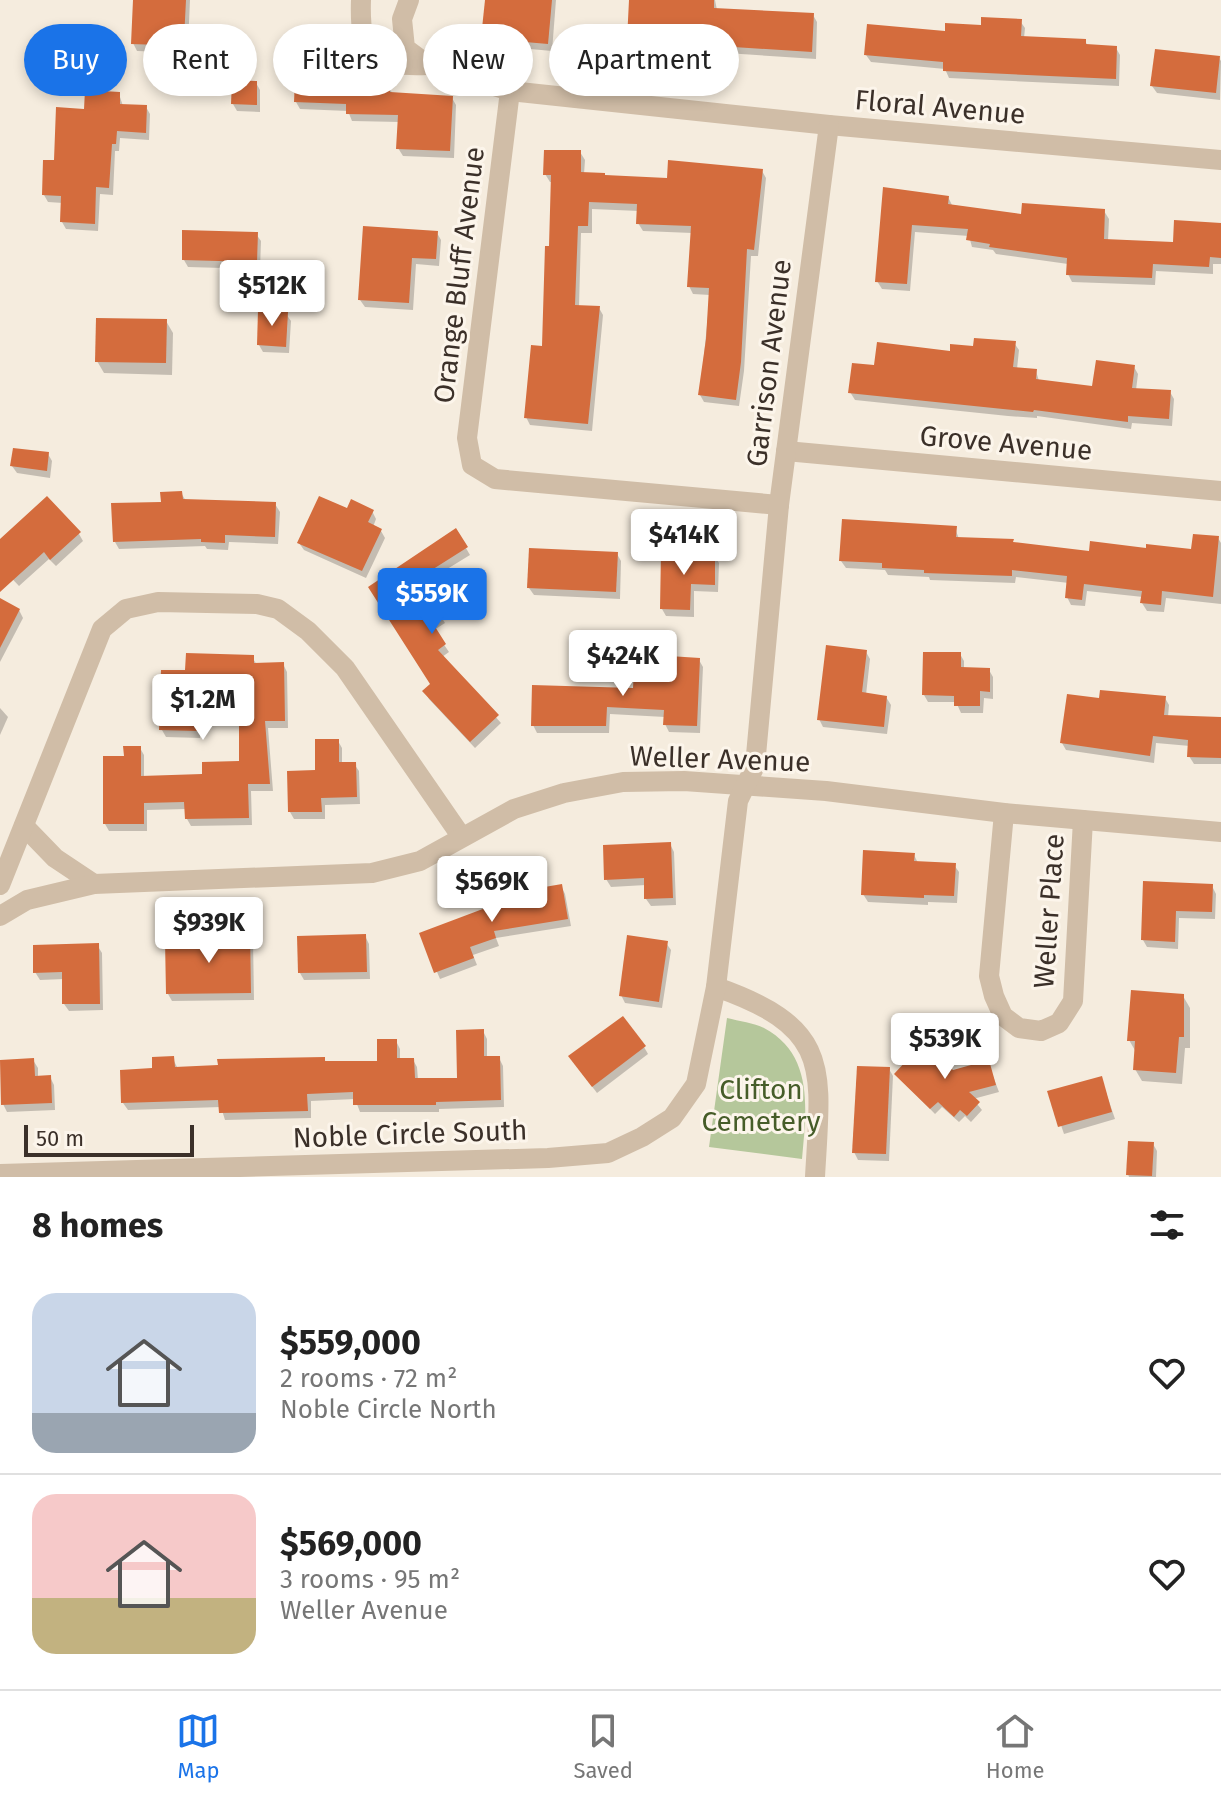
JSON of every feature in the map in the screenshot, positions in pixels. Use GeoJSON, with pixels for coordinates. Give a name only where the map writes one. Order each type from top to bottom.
{"type":"FeatureCollection","features":[{"type":"Feature","properties":{"kind":"street","name":"Floral Avenue"},"geometry":{"type":"LineString","coordinates":[[361,0],[362,39],[370,53],[390,64],[423,65]]}},
{"type":"Feature","properties":{"kind":"street"},"geometry":{"type":"LineString","coordinates":[[409,0],[402,19],[405,48],[423,61]]}},
{"type":"Feature","properties":{"kind":"street","name":"Floral Avenue"},"geometry":{"type":"LineString","coordinates":[[533,93],[829,125],[1221,160]]}},
{"type":"Feature","properties":{"kind":"street","name":"Orange Bluff Avenue"},"geometry":{"type":"LineString","coordinates":[[509,96],[467,438],[472,465],[495,479],[779,505]]}},
{"type":"Feature","properties":{"kind":"street","name":"Garrison Avenue"},"geometry":{"type":"LineString","coordinates":[[716,987],[738,801],[755,766],[779,505],[829,125]]}},
{"type":"Feature","properties":{"kind":"street","name":"Grove Avenue"},"geometry":{"type":"LineString","coordinates":[[786,451],[1221,491]]}},
{"type":"Feature","properties":{"kind":"street"},"geometry":{"type":"LineString","coordinates":[[0,885],[102,629],[126,609],[158,602],[257,604],[278,609],[308,631],[345,668],[461,836]]}},
{"type":"Feature","properties":{"kind":"street","name":"Weller Avenue"},"geometry":{"type":"LineString","coordinates":[[0,916],[27,900],[94,884],[372,873],[420,861],[514,809],[564,793],[623,782],[684,781],[826,791],[1004,813],[1221,832]]}},
{"type":"Feature","properties":{"kind":"street","name":"Weller Place"},"geometry":{"type":"LineString","coordinates":[[1004,813],[989,976],[1003,1016],[1019,1028],[1041,1031],[1059,1023],[1073,1001],[1083,820]]}},
{"type":"Feature","properties":{"kind":"street"},"geometry":{"type":"LineString","coordinates":[[24,826],[55,858],[94,884]]}},
{"type":"Feature","properties":{"kind":"street"},"geometry":{"type":"LineString","coordinates":[[716,987],[756,1001],[790,1023],[812,1051],[820,1090],[817,1177]]}},
{"type":"Feature","properties":{"kind":"street","name":"Noble Circle South"},"geometry":{"type":"LineString","coordinates":[[0,1174],[532,1159],[608,1153],[672,1118],[696,1084],[716,987]]}},
{"type":"Feature","properties":{"kind":"green space","name":"Clifton Cemetery"},"geometry":{"type":"Polygon","coordinates":[[[727,1018],[764,1028],[780,1039],[792,1053],[804,1086],[802,1159],[709,1147],[727,1018]]]}},
{"type":"Feature","properties":{"kind":"building"},"geometry":{"type":"Polygon","coordinates":[[[133,0],[186,0],[185,24],[143,24],[143,44],[131,44],[133,0]]]}},
{"type":"Feature","properties":{"kind":"building"},"geometry":{"type":"Polygon","coordinates":[[[485,0],[552,0],[548,44],[533,43],[533,24],[482,24],[485,0]]]}},
{"type":"Feature","properties":{"kind":"building"},"geometry":{"type":"Polygon","coordinates":[[[629,0],[714,0],[714,8],[814,13],[812,52],[739,47],[739,24],[628,24],[629,0]]]}},
{"type":"Feature","properties":{"kind":"building"},"geometry":{"type":"Polygon","coordinates":[[[981,17],[1022,19],[1021,36],[1086,39],[1086,44],[1117,46],[1116,79],[943,71],[943,62],[864,55],[867,24],[945,31],[945,23],[981,25],[981,17]]]}},
{"type":"Feature","properties":{"kind":"building"},"geometry":{"type":"Polygon","coordinates":[[[1155,49],[1220,56],[1216,93],[1150,86],[1155,49]]]}},
{"type":"Feature","properties":{"kind":"building"},"geometry":{"type":"Polygon","coordinates":[[[407,93],[453,96],[450,151],[396,149],[398,115],[346,114],[346,104],[294,102],[294,96],[407,96],[407,93]]]}},
{"type":"Feature","properties":{"kind":"building"},"geometry":{"type":"Polygon","coordinates":[[[85,96],[120,96],[120,104],[147,105],[146,133],[117,131],[116,144],[112,144],[109,188],[96,187],[95,224],[60,222],[61,196],[42,195],[43,160],[54,160],[56,107],[84,109],[85,96]]]}},
{"type":"Feature","properties":{"kind":"building"},"geometry":{"type":"Polygon","coordinates":[[[231,96],[257,96],[257,105],[231,104],[231,96]]]}},
{"type":"Feature","properties":{"kind":"building"},"geometry":{"type":"Polygon","coordinates":[[[544,150],[581,150],[581,172],[605,175],[667,178],[668,160],[763,169],[754,250],[747,249],[736,400],[698,395],[709,288],[687,287],[691,226],[636,224],[637,204],[589,202],[588,226],[578,226],[575,305],[600,306],[588,424],[524,418],[531,345],[542,346],[551,175],[543,175],[544,150]]]}},
{"type":"Feature","properties":{"kind":"building"},"geometry":{"type":"Polygon","coordinates":[[[883,187],[949,196],[948,204],[1021,214],[1022,203],[1105,209],[1104,239],[1173,242],[1174,220],[1221,223],[1221,258],[1210,257],[1209,267],[1153,264],[1152,278],[1066,275],[1067,258],[989,247],[990,244],[966,240],[968,229],[912,225],[907,284],[875,282],[883,187]]]}},
{"type":"Feature","properties":{"kind":"building"},"geometry":{"type":"Polygon","coordinates":[[[363,226],[438,231],[436,259],[412,258],[409,303],[358,300],[363,226]]]}},
{"type":"Feature","properties":{"kind":"building"},"geometry":{"type":"Polygon","coordinates":[[[182,230],[258,232],[257,262],[182,260],[182,230]]]}},
{"type":"Feature","properties":{"kind":"building"},"geometry":{"type":"Polygon","coordinates":[[[258,310],[288,312],[286,347],[257,345],[258,310]]]}},
{"type":"Feature","properties":{"kind":"building"},"geometry":{"type":"Polygon","coordinates":[[[96,318],[167,319],[166,363],[95,362],[96,318]]]}},
{"type":"Feature","properties":{"kind":"building"},"geometry":{"type":"Polygon","coordinates":[[[974,338],[1016,341],[1013,367],[1037,369],[1036,379],[1092,386],[1096,360],[1135,365],[1132,388],[1171,390],[1169,419],[1128,416],[1128,422],[848,393],[852,363],[874,365],[877,342],[950,351],[950,344],[973,346],[974,338]]]}},
{"type":"Feature","properties":{"kind":"building"},"geometry":{"type":"Polygon","coordinates":[[[13,448],[49,452],[47,471],[10,466],[13,448]]]}},
{"type":"Feature","properties":{"kind":"building"},"geometry":{"type":"Polygon","coordinates":[[[182,491],[183,499],[276,502],[275,537],[225,535],[225,543],[201,542],[201,539],[113,542],[111,503],[161,502],[160,492],[182,491]]]}},
{"type":"Feature","properties":{"kind":"building"},"geometry":{"type":"Polygon","coordinates":[[[47,496],[81,532],[50,560],[44,552],[0,592],[0,539],[47,496]]]}},
{"type":"Feature","properties":{"kind":"building"},"geometry":{"type":"Polygon","coordinates":[[[319,496],[347,508],[351,499],[374,510],[368,522],[382,529],[362,571],[297,543],[319,496]]]}},
{"type":"Feature","properties":{"kind":"building"},"geometry":{"type":"Polygon","coordinates":[[[842,519],[957,526],[956,537],[1014,539],[1013,542],[1089,551],[1090,541],[1146,548],[1146,544],[1191,549],[1193,534],[1219,536],[1213,597],[1162,591],[1161,605],[1140,603],[1142,591],[1084,584],[1082,600],[1065,598],[1067,576],[1012,570],[1012,576],[924,573],[924,570],[882,568],[882,563],[839,561],[842,519]]]}},
{"type":"Feature","properties":{"kind":"building"},"geometry":{"type":"Polygon","coordinates":[[[456,528],[468,547],[419,578],[443,615],[432,622],[446,644],[438,650],[499,715],[470,742],[422,691],[430,684],[368,587],[456,528]]]}},
{"type":"Feature","properties":{"kind":"building"},"geometry":{"type":"Polygon","coordinates":[[[529,548],[618,552],[616,592],[527,588],[529,548]]]}},
{"type":"Feature","properties":{"kind":"building"},"geometry":{"type":"Polygon","coordinates":[[[661,552],[715,553],[715,585],[691,584],[690,610],[660,609],[661,552]]]}},
{"type":"Feature","properties":{"kind":"building"},"geometry":{"type":"Polygon","coordinates":[[[0,598],[20,609],[0,648],[0,598]]]}},
{"type":"Feature","properties":{"kind":"building"},"geometry":{"type":"Polygon","coordinates":[[[826,645],[867,650],[862,692],[887,696],[884,727],[817,720],[826,645]]]}},
{"type":"Feature","properties":{"kind":"building"},"geometry":{"type":"Polygon","coordinates":[[[923,652],[961,652],[961,667],[990,668],[990,692],[980,691],[980,706],[954,706],[954,696],[922,695],[923,652]]]}},
{"type":"Feature","properties":{"kind":"building"},"geometry":{"type":"Polygon","coordinates":[[[186,653],[254,655],[254,663],[284,662],[285,721],[265,721],[270,784],[248,784],[249,818],[185,819],[184,802],[144,803],[144,824],[103,824],[103,756],[124,756],[123,746],[141,746],[141,776],[202,774],[202,762],[239,761],[239,699],[198,700],[197,731],[159,730],[161,670],[185,670],[186,653]]]}},
{"type":"Feature","properties":{"kind":"building"},"geometry":{"type":"Polygon","coordinates":[[[669,656],[700,658],[697,726],[663,725],[664,710],[607,707],[606,726],[531,726],[532,685],[633,688],[634,671],[669,673],[669,656]]]}},
{"type":"Feature","properties":{"kind":"building"},"geometry":{"type":"Polygon","coordinates":[[[1100,690],[1166,696],[1164,715],[1221,717],[1221,758],[1187,757],[1188,740],[1153,736],[1150,756],[1060,743],[1067,694],[1099,698],[1100,690]]]}},
{"type":"Feature","properties":{"kind":"building"},"geometry":{"type":"Polygon","coordinates":[[[315,739],[339,739],[339,762],[356,762],[357,797],[321,798],[322,812],[288,812],[287,771],[315,770],[315,739]]]}},
{"type":"Feature","properties":{"kind":"building"},"geometry":{"type":"Polygon","coordinates":[[[671,842],[673,898],[644,899],[644,878],[604,880],[603,845],[671,842]]]}},
{"type":"Feature","properties":{"kind":"building"},"geometry":{"type":"Polygon","coordinates":[[[863,850],[915,853],[914,861],[956,863],[954,896],[861,895],[863,850]]]}},
{"type":"Feature","properties":{"kind":"building"},"geometry":{"type":"Polygon","coordinates":[[[1143,881],[1213,884],[1212,912],[1176,911],[1175,942],[1141,940],[1143,881]]]}},
{"type":"Feature","properties":{"kind":"building"},"geometry":{"type":"Polygon","coordinates":[[[562,884],[568,919],[494,931],[496,938],[470,947],[474,958],[434,973],[419,933],[504,901],[503,894],[562,884]]]}},
{"type":"Feature","properties":{"kind":"building"},"geometry":{"type":"Polygon","coordinates":[[[250,930],[251,993],[166,994],[165,940],[227,939],[227,931],[250,930]]]}},
{"type":"Feature","properties":{"kind":"building"},"geometry":{"type":"Polygon","coordinates":[[[366,934],[367,972],[298,973],[297,936],[366,934]]]}},
{"type":"Feature","properties":{"kind":"building"},"geometry":{"type":"Polygon","coordinates":[[[627,935],[668,941],[659,1002],[619,996],[627,935]]]}},
{"type":"Feature","properties":{"kind":"building"},"geometry":{"type":"Polygon","coordinates":[[[99,943],[100,1004],[62,1004],[62,972],[33,973],[33,945],[99,943]]]}},
{"type":"Feature","properties":{"kind":"building"},"geometry":{"type":"Polygon","coordinates":[[[1131,990],[1184,994],[1184,1037],[1179,1037],[1176,1073],[1133,1070],[1135,1041],[1127,1041],[1131,990]]]}},
{"type":"Feature","properties":{"kind":"building"},"geometry":{"type":"Polygon","coordinates":[[[623,1016],[646,1046],[592,1087],[568,1056],[623,1016]]]}},
{"type":"Feature","properties":{"kind":"building"},"geometry":{"type":"Polygon","coordinates":[[[484,1029],[484,1056],[500,1056],[501,1100],[436,1102],[436,1105],[353,1105],[353,1092],[307,1094],[308,1111],[219,1113],[218,1100],[121,1103],[120,1070],[152,1068],[152,1057],[174,1056],[175,1067],[218,1065],[217,1059],[325,1057],[325,1061],[377,1061],[377,1039],[397,1039],[397,1058],[414,1058],[415,1078],[457,1078],[456,1030],[484,1029]]]}},
{"type":"Feature","properties":{"kind":"building"},"geometry":{"type":"Polygon","coordinates":[[[923,1043],[953,1070],[989,1060],[996,1085],[969,1092],[980,1102],[967,1116],[960,1110],[954,1117],[938,1102],[930,1109],[894,1074],[923,1043]]]}},
{"type":"Feature","properties":{"kind":"building"},"geometry":{"type":"Polygon","coordinates":[[[34,1058],[35,1076],[51,1075],[52,1103],[1,1105],[0,1060],[34,1058]]]}},
{"type":"Feature","properties":{"kind":"building"},"geometry":{"type":"Polygon","coordinates":[[[857,1066],[890,1067],[886,1154],[852,1153],[857,1066]]]}},
{"type":"Feature","properties":{"kind":"building"},"geometry":{"type":"Polygon","coordinates":[[[1102,1076],[1112,1112],[1058,1127],[1047,1091],[1102,1076]]]}},
{"type":"Feature","properties":{"kind":"building"},"geometry":{"type":"Polygon","coordinates":[[[1128,1141],[1154,1142],[1152,1176],[1126,1175],[1128,1141]]]}}]}
